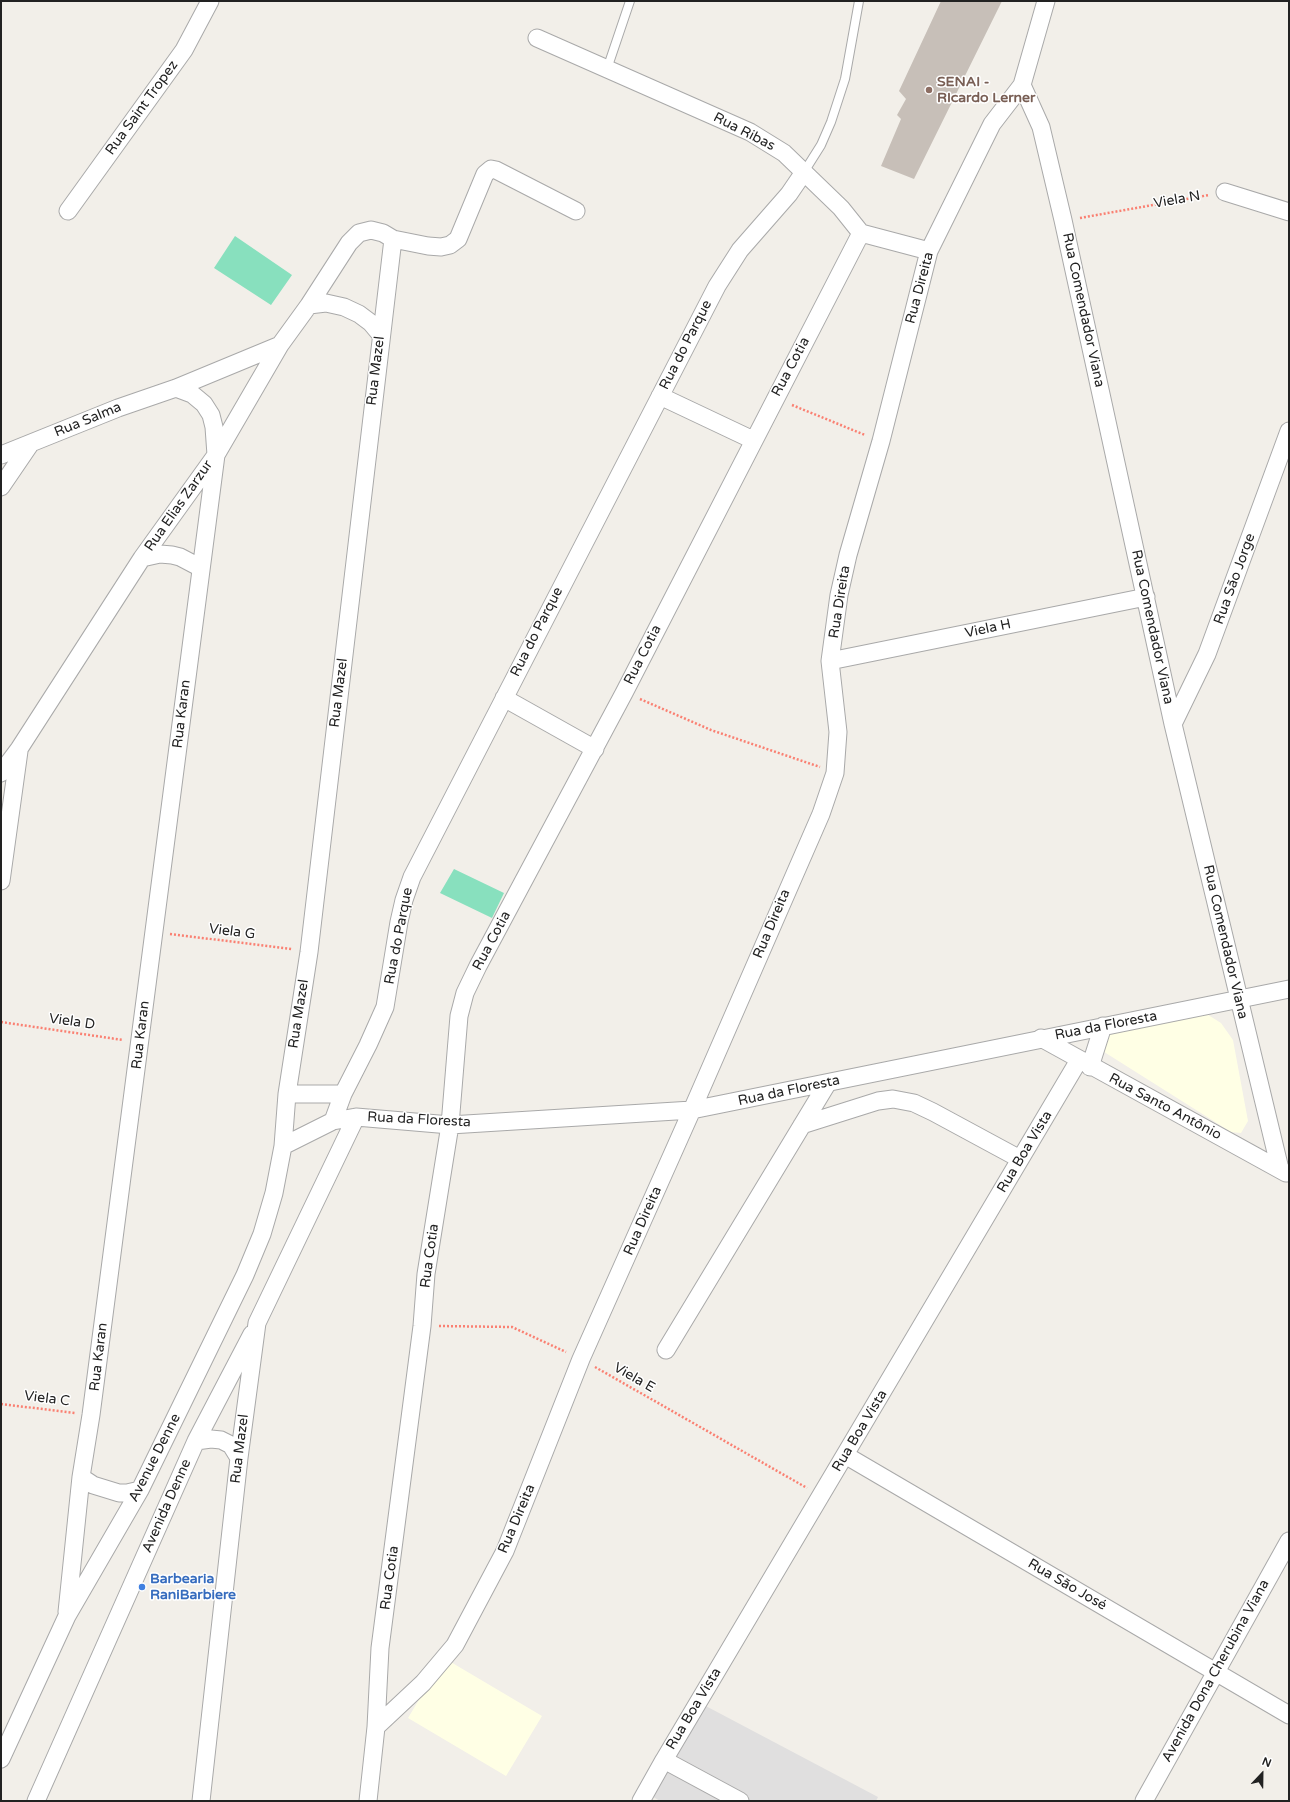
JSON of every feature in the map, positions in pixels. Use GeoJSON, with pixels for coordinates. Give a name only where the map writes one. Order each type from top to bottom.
{"type":"FeatureCollection","features":[{"type":"Feature","properties":{"kind":"street","name":"Rua Saint Tropez"},"geometry":{"type":"LineString","coordinates":[[68,211],[184,50],[210,1]]}},
{"type":"Feature","properties":{"kind":"street","name":"Rua Direita"},"geometry":{"type":"LineString","coordinates":[[376,1728],[423,1683],[456,1645],[505,1551],[581,1359],[692,1110],[821,814],[835,773],[838,732],[830,661],[840,596],[848,555],[881,441],[929,251],[992,124],[1022,85],[1046,1]]}},
{"type":"Feature","properties":{"kind":"street","name":"Rua Ribas"},"geometry":{"type":"LineString","coordinates":[[537,38],[750,132],[784,153],[841,208],[861,234]]}},
{"type":"Feature","properties":{"kind":"street","name":"Rua Comendador Viana"},"geometry":{"type":"LineString","coordinates":[[1022,85],[1041,127],[1063,220],[1173,724],[1238,1001],[1284,1172]]}},
{"type":"Feature","properties":{"kind":"street","name":"Rua Elias Zarzur"},"geometry":{"type":"LineString","coordinates":[[1,774],[19,749],[142,558],[216,454],[280,345],[349,243],[359,233],[371,230],[383,233],[392,239],[428,246],[441,247],[450,245],[458,239],[485,174],[491,169],[496,170],[576,211]]}},
{"type":"Feature","properties":{"kind":"street","name":"Rua do Parque"},"geometry":{"type":"LineString","coordinates":[[333,1121],[343,1094],[368,1045],[385,1007],[399,922],[404,900],[412,877],[721,280],[740,250],[789,194],[804,172]]}},
{"type":"Feature","properties":{"kind":"street"},"geometry":{"type":"LineString","coordinates":[[1225,192],[1289,212]]}},
{"type":"Feature","properties":{"kind":"street"},"geometry":{"type":"LineString","coordinates":[[861,234],[929,251]]}},
{"type":"Feature","properties":{"kind":"street","name":"Rua Cotia"},"geometry":{"type":"LineString","coordinates":[[376,1728],[380,1648],[422,1326],[426,1274],[450,1125],[459,1016],[465,993],[624,693],[753,440],[861,234]]}},
{"type":"Feature","properties":{"kind":"street","name":"Rua Mazel"},"geometry":{"type":"LineString","coordinates":[[283,1146],[287,1094],[308,952],[392,239]]}},
{"type":"Feature","properties":{"kind":"street"},"geometry":{"type":"LineString","coordinates":[[309,304],[326,303],[344,307],[359,314],[371,323],[380,335]]}},
{"type":"Feature","properties":{"kind":"street","name":"Rua Salma"},"geometry":{"type":"LineString","coordinates":[[1,456],[118,408],[176,388],[280,345]]}},
{"type":"Feature","properties":{"kind":"street"},"geometry":{"type":"LineString","coordinates":[[176,388],[192,394],[204,404],[211,415],[214,427],[216,454]]}},
{"type":"Feature","properties":{"kind":"street"},"geometry":{"type":"LineString","coordinates":[[660,396],[753,440]]}},
{"type":"Feature","properties":{"kind":"street","name":"Rua São Jorge"},"geometry":{"type":"LineString","coordinates":[[1173,724],[1207,654],[1289,431]]}},
{"type":"Feature","properties":{"kind":"street"},"geometry":{"type":"LineString","coordinates":[[1,487],[31,443]]}},
{"type":"Feature","properties":{"kind":"street","name":"Rua Karan"},"geometry":{"type":"LineString","coordinates":[[67,1616],[81,1477],[91,1415],[216,454]]}},
{"type":"Feature","properties":{"kind":"street"},"geometry":{"type":"LineString","coordinates":[[142,558],[160,554],[172,555],[180,557],[201,568]]}},
{"type":"Feature","properties":{"kind":"street","name":"Viela H"},"geometry":{"type":"LineString","coordinates":[[830,661],[1146,597]]}},
{"type":"Feature","properties":{"kind":"street"},"geometry":{"type":"LineString","coordinates":[[504,698],[594,750]]}},
{"type":"Feature","properties":{"kind":"street"},"geometry":{"type":"LineString","coordinates":[[1,881],[3,846],[19,749]]}},
{"type":"Feature","properties":{"kind":"street","name":"Rua da Floresta"},"geometry":{"type":"LineString","coordinates":[[283,1146],[333,1121],[356,1118],[450,1125],[692,1110],[827,1084],[873,1072],[1041,1038],[1238,1001],[1289,989]]}},
{"type":"Feature","properties":{"kind":"street","name":"Rua Boa Vista"},"geometry":{"type":"LineString","coordinates":[[641,1801],[1020,1159],[1084,1064],[1104,1026]]}},
{"type":"Feature","properties":{"kind":"street","name":"Rua Santo Antônio"},"geometry":{"type":"LineString","coordinates":[[1041,1038],[1084,1064],[1284,1172]]}},
{"type":"Feature","properties":{"kind":"street"},"geometry":{"type":"LineString","coordinates":[[666,1350],[827,1084]]}},
{"type":"Feature","properties":{"kind":"street"},"geometry":{"type":"LineString","coordinates":[[287,1094],[343,1094]]}},
{"type":"Feature","properties":{"kind":"street"},"geometry":{"type":"LineString","coordinates":[[802,1126],[878,1101],[893,1099],[914,1103],[1020,1159]]}},
{"type":"Feature","properties":{"kind":"street","name":"Rua Mazel"},"geometry":{"type":"LineString","coordinates":[[200,1801],[239,1458],[257,1323],[356,1118]]}},
{"type":"Feature","properties":{"kind":"street","name":"Avenue Denne"},"geometry":{"type":"LineString","coordinates":[[1,1759],[67,1616],[140,1490],[254,1254],[262,1234],[274,1193],[283,1146]]}},
{"type":"Feature","properties":{"kind":"street","name":"Avenida Denne"},"geometry":{"type":"LineString","coordinates":[[36,1800],[196,1441],[257,1323]]}},
{"type":"Feature","properties":{"kind":"street"},"geometry":{"type":"LineString","coordinates":[[196,1441],[211,1439],[221,1440],[231,1445],[239,1458]]}},
{"type":"Feature","properties":{"kind":"street","name":"Rua São José"},"geometry":{"type":"LineString","coordinates":[[845,1455],[1289,1714]]}},
{"type":"Feature","properties":{"kind":"street"},"geometry":{"type":"LineString","coordinates":[[81,1477],[93,1485],[119,1493],[140,1490]]}},
{"type":"Feature","properties":{"kind":"street","name":"Avenida Dona Cherubina Viana"},"geometry":{"type":"LineString","coordinates":[[1144,1801],[1215,1671],[1289,1541]]}},
{"type":"Feature","properties":{"kind":"street"},"geometry":{"type":"LineString","coordinates":[[368,1801],[376,1728]]}},
{"type":"Feature","properties":{"kind":"street"},"geometry":{"type":"LineString","coordinates":[[664,1760],[740,1801]]}},
{"type":"Feature","properties":{"kind":"lane"},"geometry":{"type":"LineString","coordinates":[[607,69],[630,1]]}},
{"type":"Feature","properties":{"kind":"lane"},"geometry":{"type":"LineString","coordinates":[[804,172],[821,145],[832,122],[845,79],[859,1]]}},
{"type":"Feature","properties":{"kind":"path","name":"Viela N"},"geometry":{"type":"LineString","coordinates":[[1063,220],[1225,192]]}},
{"type":"Feature","properties":{"kind":"path"},"geometry":{"type":"LineString","coordinates":[[775,398],[881,441]]}},
{"type":"Feature","properties":{"kind":"path"},"geometry":{"type":"LineString","coordinates":[[624,693],[711,730],[835,773]]}},
{"type":"Feature","properties":{"kind":"path","name":"Viela G"},"geometry":{"type":"LineString","coordinates":[[154,932],[308,952]]}},
{"type":"Feature","properties":{"kind":"path","name":"Viela D"},"geometry":{"type":"LineString","coordinates":[[1,1022],[140,1042]]}},
{"type":"Feature","properties":{"kind":"path","name":"Viela E"},"geometry":{"type":"LineString","coordinates":[[422,1326],[512,1327],[581,1359],[821,1496]]}},
{"type":"Feature","properties":{"kind":"path","name":"Viela C"},"geometry":{"type":"LineString","coordinates":[[1,1404],[91,1415]]}},
{"type":"Feature","properties":{"kind":"shaded area"},"geometry":{"type":"Polygon","coordinates":[[[1205,1013],[1221,1023],[1233,1040],[1248,1121],[1241,1133],[1231,1132],[1101,1050],[1107,1033],[1205,1013]]]}},
{"type":"Feature","properties":{"kind":"shaded area"},"geometry":{"type":"Polygon","coordinates":[[[444,1658],[542,1716],[506,1776],[408,1718],[444,1658]]]}},
{"type":"Feature","properties":{"kind":"shaded area"},"geometry":{"type":"Polygon","coordinates":[[[702,1704],[878,1797],[876,1801],[660,1801],[650,1795],[702,1704]]]}},
{"type":"Feature","properties":{"kind":"green space"},"geometry":{"type":"Polygon","coordinates":[[[235,236],[292,275],[271,305],[214,268],[235,236]]]}},
{"type":"Feature","properties":{"kind":"green space"},"geometry":{"type":"Polygon","coordinates":[[[454,869],[504,893],[492,918],[440,893],[454,869]]]}},
{"type":"Feature","properties":{"kind":"building","name":"SENAI - RIcardo Lerner"},"geometry":{"type":"Polygon","coordinates":[[[941,1],[1002,1],[914,179],[881,166],[901,119],[897,115],[906,99],[899,91],[941,1]]]}},
{"type":"Feature","properties":{"kind":"place","name":"SENAI - RIcardo Lerner"},"geometry":{"type":"Point","coordinates":[929,90]}},
{"type":"Feature","properties":{"kind":"place","name":"Barbearia RaniBarbiere"},"geometry":{"type":"Point","coordinates":[142,1587]}}]}
